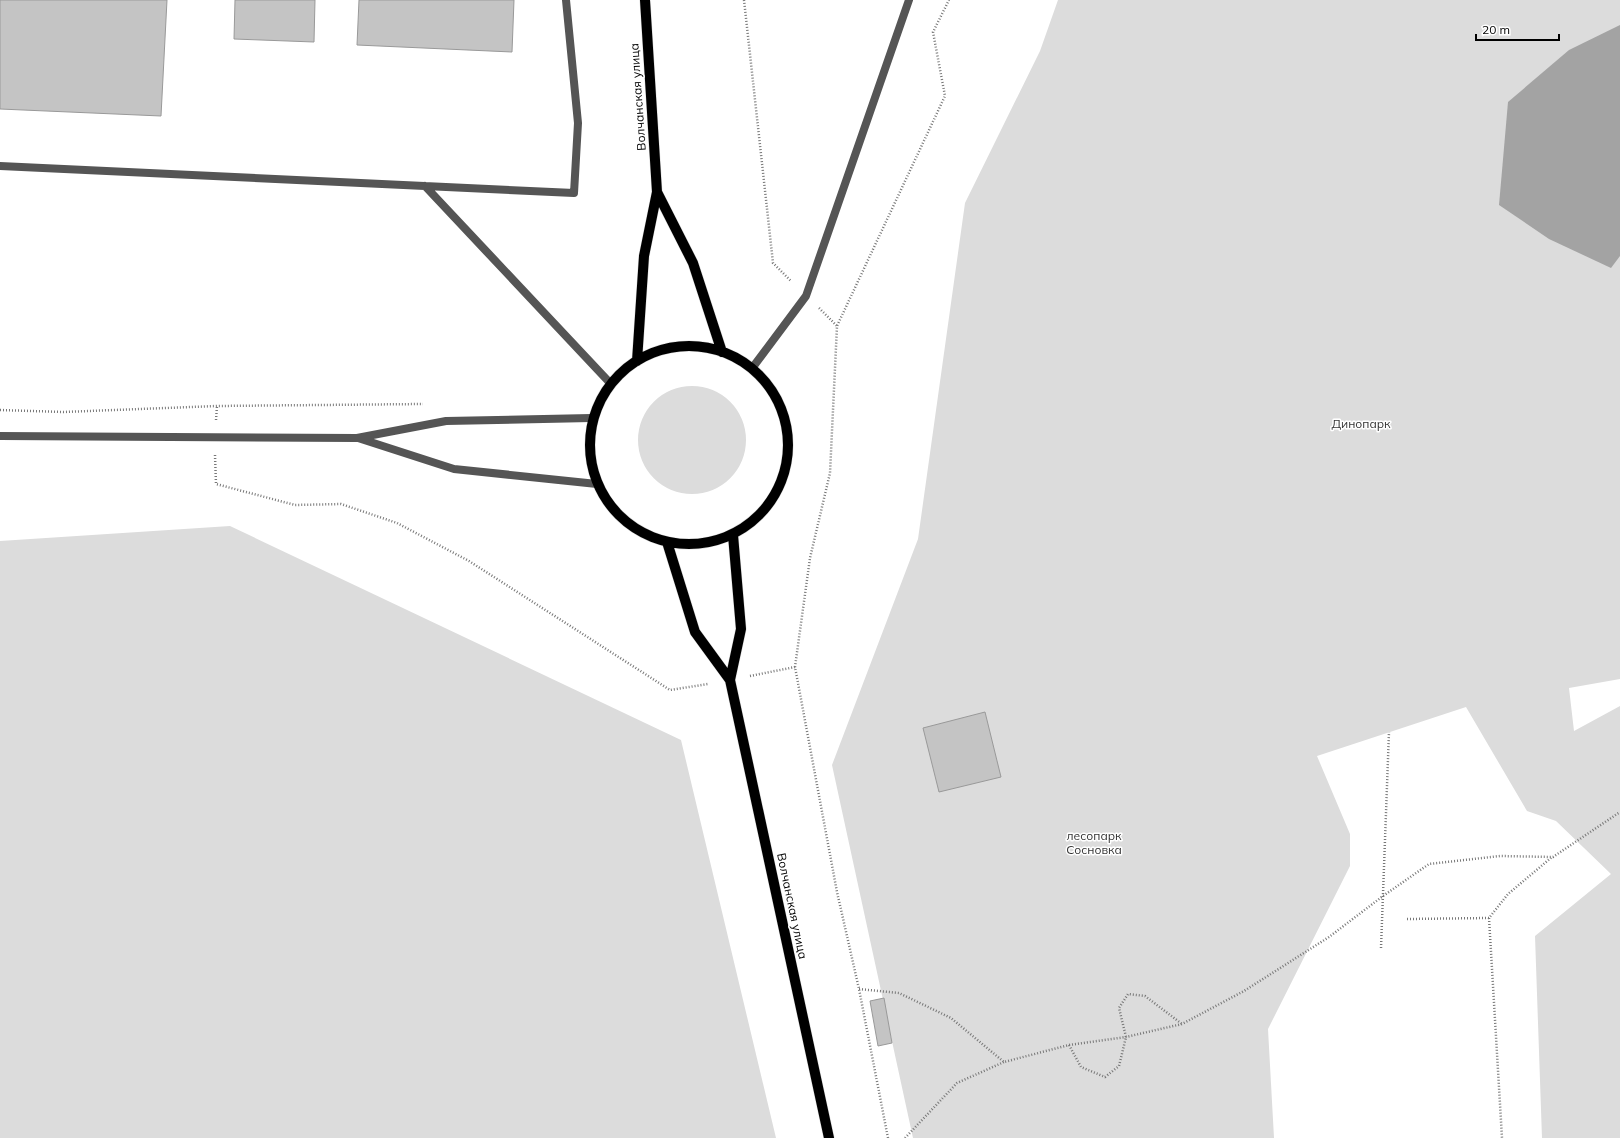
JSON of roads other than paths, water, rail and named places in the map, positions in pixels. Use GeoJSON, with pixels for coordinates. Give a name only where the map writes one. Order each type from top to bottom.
{"type":"FeatureCollection","features":[{"type":"Feature","properties":{"kind":"main road","name":"Волчанская улица"},"geometry":{"type":"LineString","coordinates":[[637,361],[644,256],[657,192],[645,0]]}},
{"type":"Feature","properties":{"kind":"main road","name":"Волчанская улица"},"geometry":{"type":"LineString","coordinates":[[657,192],[693,263],[722,352]]}},
{"type":"Feature","properties":{"kind":"main road"},"geometry":{"type":"LineString","coordinates":[[690,346],[722,352],[753,367],[773,393],[786,424],[788,456],[778,488],[760,516],[733,535],[701,544],[667,542],[638,531],[613,511],[597,484],[589,452],[591,418],[611,384],[637,361],[663,349],[690,346]]}},
{"type":"Feature","properties":{"kind":"main road","name":"Волчанская улица"},"geometry":{"type":"LineString","coordinates":[[730,680],[741,630],[733,535]]}},
{"type":"Feature","properties":{"kind":"main road","name":"Волчанская улица"},"geometry":{"type":"LineString","coordinates":[[667,542],[696,632],[730,680],[829,1138]]}},
{"type":"Feature","properties":{"kind":"street"},"geometry":{"type":"LineString","coordinates":[[0,166],[574,193],[578,123],[566,0]]}},
{"type":"Feature","properties":{"kind":"street"},"geometry":{"type":"LineString","coordinates":[[753,367],[806,296],[908,0]]}},
{"type":"Feature","properties":{"kind":"street"},"geometry":{"type":"LineString","coordinates":[[426,186],[611,384]]}},
{"type":"Feature","properties":{"kind":"street"},"geometry":{"type":"LineString","coordinates":[[0,436],[357,438],[446,421],[591,418]]}},
{"type":"Feature","properties":{"kind":"street"},"geometry":{"type":"LineString","coordinates":[[357,438],[454,469],[597,484]]}},
{"type":"Feature","properties":{"kind":"park label","name":"Динопарк"},"geometry":{"type":"Point","coordinates":[1361,424]}},
{"type":"Feature","properties":{"kind":"park label","name":"лесопарк Сосновка"},"geometry":{"type":"Point","coordinates":[1094,843]}}]}
